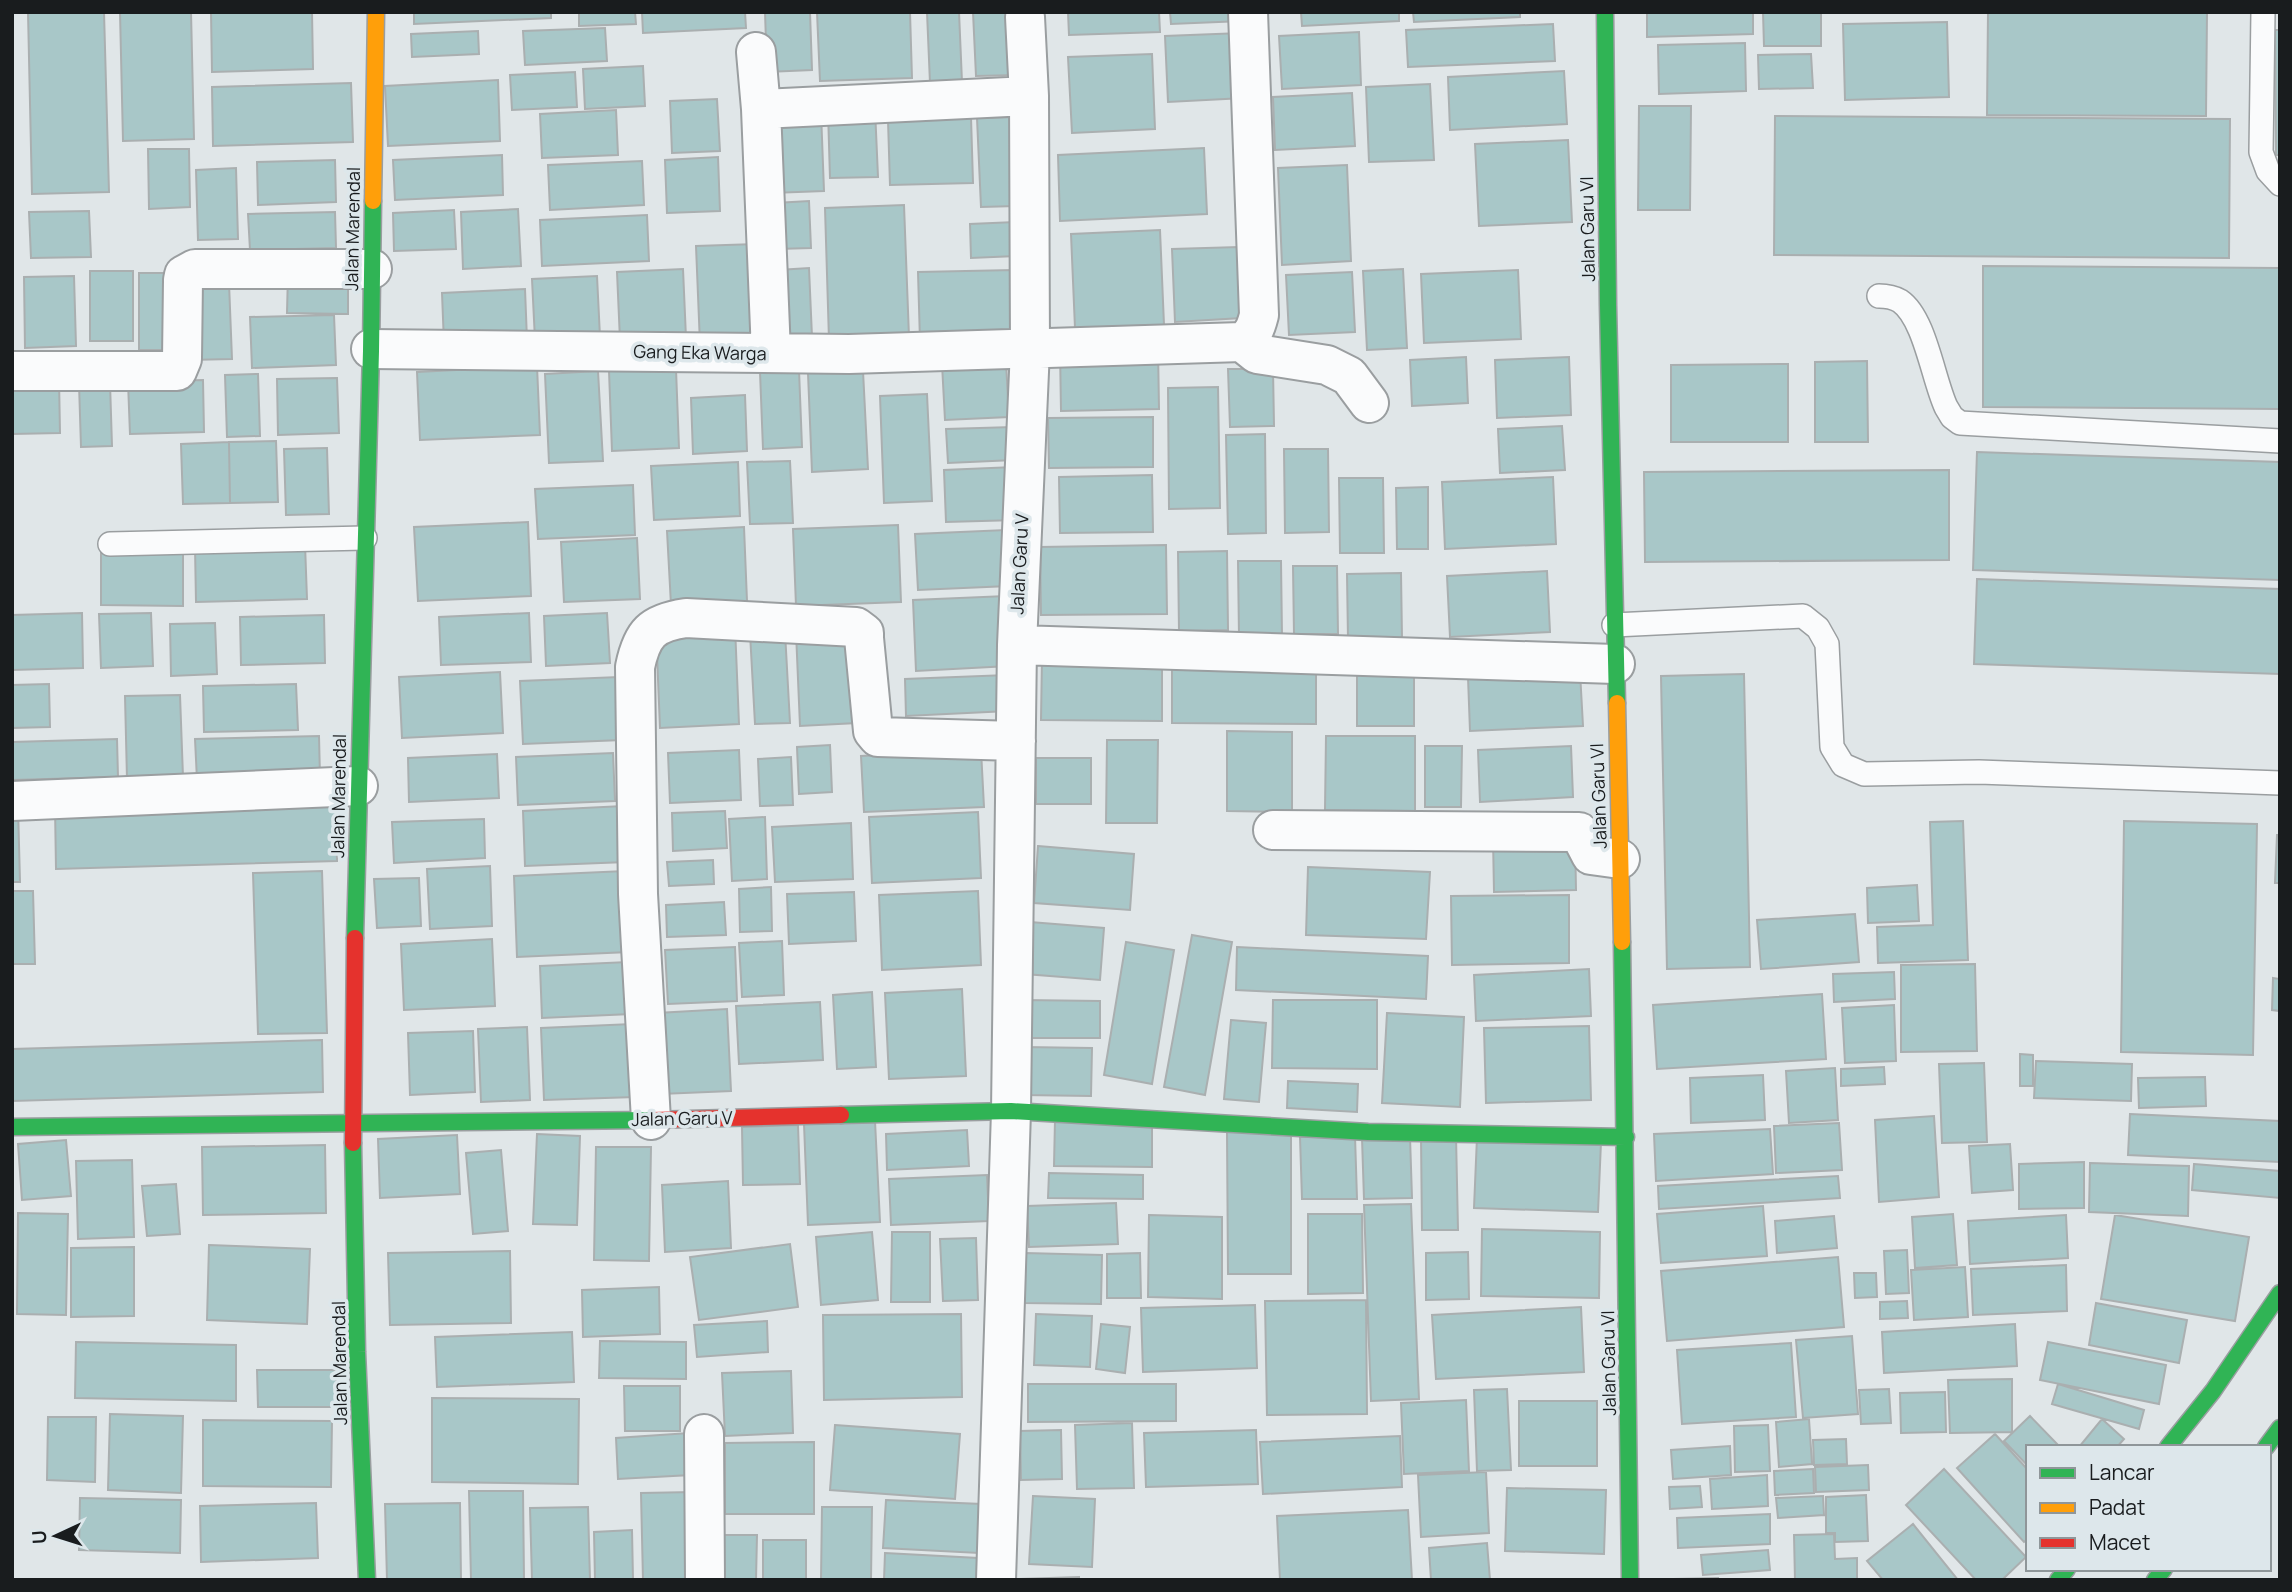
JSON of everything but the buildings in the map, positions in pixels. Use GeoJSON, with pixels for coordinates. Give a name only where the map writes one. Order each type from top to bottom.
{"type":"FeatureCollection","features":[{"type":"Feature","properties":{"kind":"street","name":"Jalan Marendal"},"geometry":{"type":"LineString","coordinates":[[367,1580],[353,1124],[376,12]]}},
{"type":"Feature","properties":{"kind":"street"},"geometry":{"type":"LineString","coordinates":[[1248,12],[1259,315],[1256,328],[1249,338],[1242,342],[1257,354],[1327,365],[1349,376],[1369,403]]}},
{"type":"Feature","properties":{"kind":"street","name":"Jalan Garu VI"},"geometry":{"type":"LineString","coordinates":[[1605,12],[1614,625],[1626,1137],[1630,1580]]}},
{"type":"Feature","properties":{"kind":"street","name":"Jalan Garu V"},"geometry":{"type":"LineString","coordinates":[[996,1580],[1011,1111],[1017,645],[1030,349],[1029,96],[1025,17]]}},
{"type":"Feature","properties":{"kind":"street"},"geometry":{"type":"LineString","coordinates":[[756,52],[761,108],[771,353]]}},
{"type":"Feature","properties":{"kind":"street"},"geometry":{"type":"LineString","coordinates":[[761,108],[1029,96]]}},
{"type":"Feature","properties":{"kind":"street"},"geometry":{"type":"LineString","coordinates":[[12,371],[177,371],[182,359],[183,280],[184,275],[195,269],[372,269]]}},
{"type":"Feature","properties":{"kind":"street","name":"Gang Eka Warga"},"geometry":{"type":"LineString","coordinates":[[371,349],[849,354],[1242,342]]}},
{"type":"Feature","properties":{"kind":"street"},"geometry":{"type":"LineString","coordinates":[[651,1120],[638,894],[635,667],[646,635],[669,620],[686,618],[856,627],[863,633],[873,730],[878,737],[1016,741]]}},
{"type":"Feature","properties":{"kind":"street"},"geometry":{"type":"LineString","coordinates":[[1017,645],[1615,664]]}},
{"type":"Feature","properties":{"kind":"street"},"geometry":{"type":"LineString","coordinates":[[12,801],[358,786]]}},
{"type":"Feature","properties":{"kind":"street"},"geometry":{"type":"LineString","coordinates":[[1273,830],[1578,832],[1591,855],[1620,859]]}},
{"type":"Feature","properties":{"kind":"street"},"geometry":{"type":"LineString","coordinates":[[1011,1111],[1368,1132],[1626,1137]]}},
{"type":"Feature","properties":{"kind":"street","name":"Jalan Garu V"},"geometry":{"type":"LineString","coordinates":[[12,1127],[651,1120],[1011,1111]]}},
{"type":"Feature","properties":{"kind":"street"},"geometry":{"type":"LineString","coordinates":[[2170,1445],[2213,1391],[2280,1293]]}},
{"type":"Feature","properties":{"kind":"street"},"geometry":{"type":"LineString","coordinates":[[2267,1445],[2280,1428]]}},
{"type":"Feature","properties":{"kind":"street"},"geometry":{"type":"LineString","coordinates":[[704,1434],[705,1580]]}},
{"type":"Feature","properties":{"kind":"lane"},"geometry":{"type":"LineString","coordinates":[[2263,12],[2261,152],[2268,172],[2280,184]]}},
{"type":"Feature","properties":{"kind":"lane"},"geometry":{"type":"LineString","coordinates":[[1878,296],[1892,297],[1909,310],[1921,334],[1946,407],[1960,423],[2280,441]]}},
{"type":"Feature","properties":{"kind":"lane"},"geometry":{"type":"LineString","coordinates":[[110,544],[365,538]]}},
{"type":"Feature","properties":{"kind":"lane"},"geometry":{"type":"LineString","coordinates":[[1614,625],[1803,616],[1818,628],[1827,644],[1832,747],[1843,765],[1864,774],[1979,772],[2280,783]]}},
{"type":"Feature","properties":{"kind":"traffic: fast"},"geometry":{"type":"LineString","coordinates":[[1605,12],[1617,703]]}},
{"type":"Feature","properties":{"kind":"traffic: fast"},"geometry":{"type":"LineString","coordinates":[[355,938],[373,201]]}},
{"type":"Feature","properties":{"kind":"traffic: fast"},"geometry":{"type":"LineString","coordinates":[[1622,942],[1630,1580]]}},
{"type":"Feature","properties":{"kind":"traffic: fast"},"geometry":{"type":"LineString","coordinates":[[841,1115],[1011,1111],[1368,1132],[1626,1137]]}},
{"type":"Feature","properties":{"kind":"traffic: fast"},"geometry":{"type":"LineString","coordinates":[[12,1127],[651,1120]]}},
{"type":"Feature","properties":{"kind":"traffic: fast"},"geometry":{"type":"LineString","coordinates":[[353,1143],[357,1352],[367,1580]]}},
{"type":"Feature","properties":{"kind":"traffic: fast"},"geometry":{"type":"LineString","coordinates":[[2170,1445],[2213,1391],[2280,1293]]}},
{"type":"Feature","properties":{"kind":"traffic: fast"},"geometry":{"type":"LineString","coordinates":[[2267,1445],[2280,1428]]}},
{"type":"Feature","properties":{"kind":"traffic: fast"},"geometry":{"type":"LineString","coordinates":[[2058,1580],[2065,1571]]}},
{"type":"Feature","properties":{"kind":"traffic: fast"},"geometry":{"type":"LineString","coordinates":[[2155,1580],[2162,1571]]}},
{"type":"Feature","properties":{"kind":"traffic: slow"},"geometry":{"type":"LineString","coordinates":[[373,201],[376,12]]}},
{"type":"Feature","properties":{"kind":"traffic: slow"},"geometry":{"type":"LineString","coordinates":[[1617,703],[1622,942]]}},
{"type":"Feature","properties":{"kind":"traffic: jam"},"geometry":{"type":"LineString","coordinates":[[353,1143],[355,938]]}},
{"type":"Feature","properties":{"kind":"traffic: jam"},"geometry":{"type":"LineString","coordinates":[[651,1120],[841,1115]]}}]}
